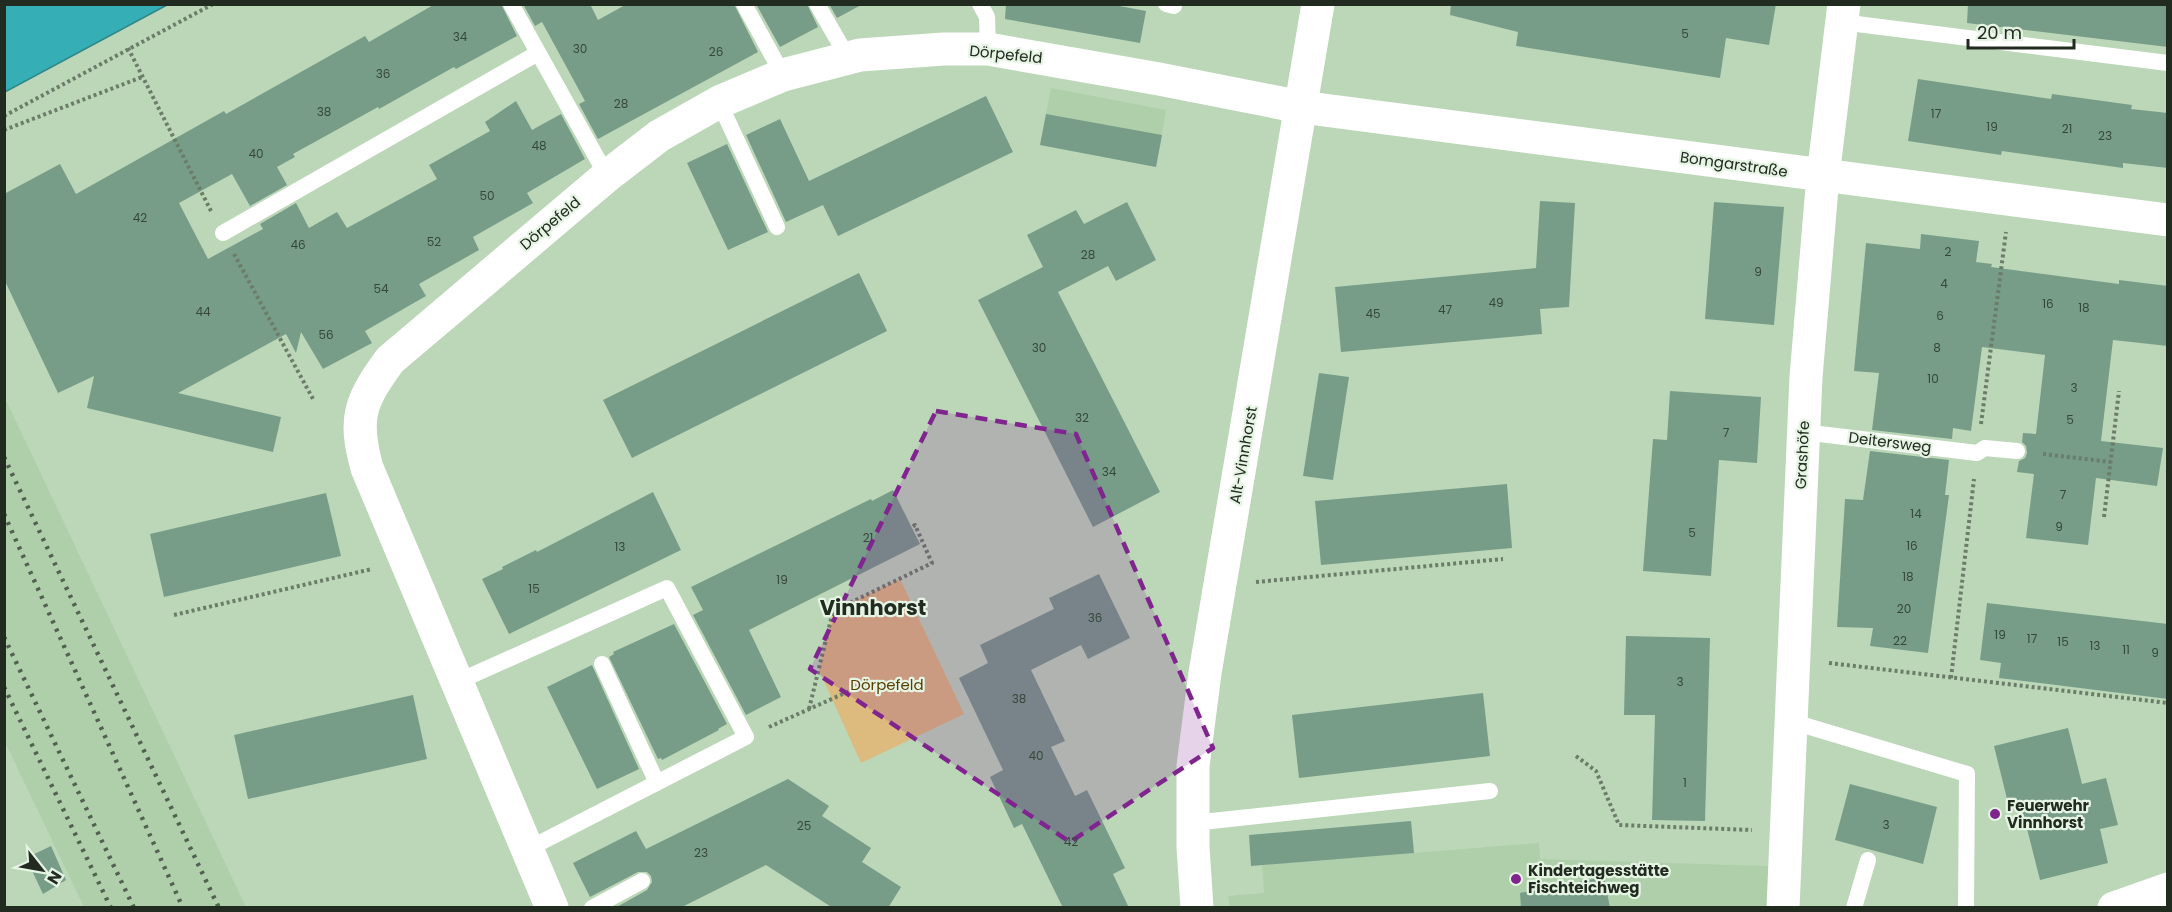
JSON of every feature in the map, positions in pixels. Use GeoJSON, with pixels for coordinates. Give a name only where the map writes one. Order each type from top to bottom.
{"type":"FeatureCollection","features":[{"type":"Feature","properties":{"kind":"street","name":"Alt-Vinnhorst"},"geometry":{"type":"LineString","coordinates":[[1197,908],[1193,766],[1205,673],[1318,4]]}},
{"type":"Feature","properties":{"kind":"street","name":"Grashöfe"},"geometry":{"type":"LineString","coordinates":[[1783,908],[1803,432],[1822,176],[1843,13]]}},
{"type":"Feature","properties":{"kind":"street","name":"Dörpefeld"},"geometry":{"type":"LineString","coordinates":[[552,908],[367,468],[360,442],[361,412],[370,387],[390,360],[607,176],[659,136],[719,102],[783,75],[861,55],[944,49],[988,49],[1148,76],[1301,107]]}},
{"type":"Feature","properties":{"kind":"street","name":"Bomgarstraße"},"geometry":{"type":"LineString","coordinates":[[1301,107],[2168,220]]}},
{"type":"Feature","properties":{"kind":"street"},"geometry":{"type":"LineString","coordinates":[[2114,908],[2168,889]]}},
{"type":"Feature","properties":{"kind":"lane"},"geometry":{"type":"LineString","coordinates":[[511,4],[607,176]]}},
{"type":"Feature","properties":{"kind":"lane"},"geometry":{"type":"LineString","coordinates":[[744,4],[783,75]]}},
{"type":"Feature","properties":{"kind":"lane"},"geometry":{"type":"LineString","coordinates":[[817,4],[848,58]]}},
{"type":"Feature","properties":{"kind":"lane"},"geometry":{"type":"LineString","coordinates":[[980,4],[987,17],[988,49]]}},
{"type":"Feature","properties":{"kind":"lane"},"geometry":{"type":"LineString","coordinates":[[1843,13],[2168,63]]}},
{"type":"Feature","properties":{"kind":"lane"},"geometry":{"type":"LineString","coordinates":[[223,233],[538,53]]}},
{"type":"Feature","properties":{"kind":"lane"},"geometry":{"type":"LineString","coordinates":[[719,102],[777,227]]}},
{"type":"Feature","properties":{"kind":"lane","name":"Deitersweg"},"geometry":{"type":"LineString","coordinates":[[1803,432],[1977,453],[1985,448],[2017,451]]}},
{"type":"Feature","properties":{"kind":"lane"},"geometry":{"type":"LineString","coordinates":[[457,682],[668,588],[746,737],[528,849]]}},
{"type":"Feature","properties":{"kind":"lane"},"geometry":{"type":"LineString","coordinates":[[602,664],[657,783]]}},
{"type":"Feature","properties":{"kind":"lane"},"geometry":{"type":"LineString","coordinates":[[1790,721],[1967,774],[1966,908]]}},
{"type":"Feature","properties":{"kind":"lane"},"geometry":{"type":"LineString","coordinates":[[1193,823],[1490,791]]}},
{"type":"Feature","properties":{"kind":"lane"},"geometry":{"type":"LineString","coordinates":[[1854,908],[1868,860]]}},
{"type":"Feature","properties":{"kind":"lane"},"geometry":{"type":"LineString","coordinates":[[592,908],[642,881]]}},
{"type":"Feature","properties":{"kind":"path"},"geometry":{"type":"LineString","coordinates":[[4,116],[213,4]]}},
{"type":"Feature","properties":{"kind":"path"},"geometry":{"type":"LineString","coordinates":[[128,48],[223,233],[313,399]]}},
{"type":"Feature","properties":{"kind":"path"},"geometry":{"type":"LineString","coordinates":[[4,130],[142,76]]}},
{"type":"Feature","properties":{"kind":"path"},"geometry":{"type":"LineString","coordinates":[[2104,517],[2119,391]]}},
{"type":"Feature","properties":{"kind":"path"},"geometry":{"type":"LineString","coordinates":[[2017,451],[2111,462]]}},
{"type":"Feature","properties":{"kind":"path"},"geometry":{"type":"LineString","coordinates":[[809,709],[833,611],[932,563],[915,525],[912,527]]}},
{"type":"Feature","properties":{"kind":"path"},"geometry":{"type":"LineString","coordinates":[[1221,585],[1503,559]]}},
{"type":"Feature","properties":{"kind":"path"},"geometry":{"type":"LineString","coordinates":[[174,615],[406,562]]}},
{"type":"Feature","properties":{"kind":"path"},"geometry":{"type":"LineString","coordinates":[[1793,658],[2168,703]]}},
{"type":"Feature","properties":{"kind":"path"},"geometry":{"type":"LineString","coordinates":[[746,737],[863,685]]}},
{"type":"Feature","properties":{"kind":"path"},"geometry":{"type":"LineString","coordinates":[[1576,756],[1596,771],[1619,825],[1786,831]]}},
{"type":"Feature","properties":{"kind":"highlighted area"},"geometry":{"type":"Polygon","coordinates":[[[936,411],[1076,434],[1213,748],[1070,842],[810,669],[936,411]]]}},
{"type":"Feature","properties":{"kind":"shaded area"},"geometry":{"type":"Polygon","coordinates":[[[1051,88],[1166,110],[1156,167],[1040,145],[1051,88]]]}},
{"type":"Feature","properties":{"kind":"shaded area"},"geometry":{"type":"Polygon","coordinates":[[[4,398],[246,907],[84,907],[5,742],[4,398]]]}},
{"type":"Feature","properties":{"kind":"shaded area","name":"Kindertagesstätte Fischteichweg"},"geometry":{"type":"Polygon","coordinates":[[[1539,843],[1540,859],[1768,866],[1768,907],[1230,908],[1228,896],[1264,893],[1262,865],[1539,843]]]}},
{"type":"Feature","properties":{"kind":"green space","name":"Dörpefeld"},"geometry":{"type":"Polygon","coordinates":[[[900,579],[964,714],[861,763],[819,670],[833,611],[900,579]]]}},
{"type":"Feature","properties":{"kind":"water"},"geometry":{"type":"Polygon","coordinates":[[[5,4],[167,4],[167,5],[5,92],[5,4]]]}},
{"type":"Feature","properties":{"kind":"building"},"geometry":{"type":"Polygon","coordinates":[[[435,4],[501,4],[517,36],[456,69],[454,67],[379,109],[378,107],[293,154],[295,157],[277,167],[287,185],[250,206],[232,174],[179,203],[208,259],[263,229],[260,224],[296,203],[309,228],[337,212],[347,228],[437,179],[429,165],[490,131],[485,122],[516,101],[532,130],[561,114],[585,159],[527,193],[533,203],[473,237],[479,250],[419,284],[426,296],[365,331],[372,343],[323,369],[301,332],[296,353],[286,334],[178,393],[281,417],[273,452],[87,408],[94,376],[58,393],[4,279],[4,194],[60,164],[76,194],[224,111],[226,114],[365,36],[369,42],[435,4]]]}},
{"type":"Feature","properties":{"kind":"building"},"geometry":{"type":"Polygon","coordinates":[[[523,4],[590,4],[598,20],[627,4],[734,4],[758,52],[598,139],[579,104],[585,101],[542,22],[535,26],[523,4]]]}},
{"type":"Feature","properties":{"kind":"building"},"geometry":{"type":"Polygon","coordinates":[[[756,4],[807,4],[818,27],[780,47],[756,4]]]}},
{"type":"Feature","properties":{"kind":"building"},"geometry":{"type":"Polygon","coordinates":[[[829,4],[863,4],[837,18],[829,4]]]}},
{"type":"Feature","properties":{"kind":"building"},"geometry":{"type":"Polygon","coordinates":[[[1006,4],[1109,4],[1146,11],[1140,43],[1005,19],[1006,4]]]}},
{"type":"Feature","properties":{"kind":"building"},"geometry":{"type":"Polygon","coordinates":[[[1451,4],[1776,4],[1769,45],[1726,38],[1720,78],[1516,46],[1518,32],[1450,15],[1451,4]]]}},
{"type":"Feature","properties":{"kind":"building"},"geometry":{"type":"Polygon","coordinates":[[[1968,4],[2168,4],[2168,47],[1967,23],[1968,4]]]}},
{"type":"Feature","properties":{"kind":"building"},"geometry":{"type":"Polygon","coordinates":[[[1918,79],[2051,99],[2052,94],[2132,105],[2131,109],[2168,113],[2168,168],[2123,163],[2123,168],[2002,151],[2001,155],[1908,141],[1918,79]]]}},
{"type":"Feature","properties":{"kind":"building"},"geometry":{"type":"Polygon","coordinates":[[[986,96],[1013,152],[838,236],[823,205],[786,222],[746,135],[780,119],[809,181],[986,96]]]}},
{"type":"Feature","properties":{"kind":"building"},"geometry":{"type":"Polygon","coordinates":[[[1046,114],[1162,135],[1156,167],[1040,145],[1046,114]]]}},
{"type":"Feature","properties":{"kind":"building"},"geometry":{"type":"Polygon","coordinates":[[[727,144],[768,232],[728,250],[687,163],[727,144]]]}},
{"type":"Feature","properties":{"kind":"building"},"geometry":{"type":"Polygon","coordinates":[[[1540,201],[1575,203],[1569,307],[1540,309],[1542,334],[1341,352],[1335,287],[1536,268],[1540,201]]]}},
{"type":"Feature","properties":{"kind":"building"},"geometry":{"type":"Polygon","coordinates":[[[1127,202],[1156,260],[1116,281],[1108,266],[1058,292],[1160,492],[1093,527],[978,300],[1043,267],[1027,235],[1076,210],[1084,224],[1127,202]]]}},
{"type":"Feature","properties":{"kind":"building"},"geometry":{"type":"Polygon","coordinates":[[[1714,202],[1784,207],[1774,325],[1705,319],[1714,202]]]}},
{"type":"Feature","properties":{"kind":"building"},"geometry":{"type":"Polygon","coordinates":[[[1921,234],[1979,241],[1976,262],[1992,264],[1991,267],[2119,284],[2119,280],[2168,286],[2168,346],[2113,340],[2101,441],[2163,448],[2157,486],[2096,478],[2088,545],[2026,538],[2034,474],[2017,472],[2019,461],[2025,458],[2027,453],[2026,446],[2022,442],[2023,433],[2036,434],[2045,355],[1982,347],[1971,431],[1953,428],[1952,439],[1872,430],[1879,373],[1854,371],[1866,243],[1920,249],[1921,234]]]}},
{"type":"Feature","properties":{"kind":"building"},"geometry":{"type":"Polygon","coordinates":[[[859,273],[887,331],[632,458],[603,400],[859,273]]]}},
{"type":"Feature","properties":{"kind":"building"},"geometry":{"type":"Polygon","coordinates":[[[1319,373],[1349,377],[1333,480],[1303,476],[1319,373]]]}},
{"type":"Feature","properties":{"kind":"building"},"geometry":{"type":"Polygon","coordinates":[[[1670,391],[1761,397],[1757,463],[1719,460],[1711,576],[1643,571],[1653,439],[1667,440],[1670,391]]]}},
{"type":"Feature","properties":{"kind":"building"},"geometry":{"type":"Polygon","coordinates":[[[1870,451],[1949,460],[1945,495],[1949,495],[1928,653],[1870,646],[1873,628],[1837,627],[1845,499],[1863,500],[1870,451]]]}},
{"type":"Feature","properties":{"kind":"building"},"geometry":{"type":"Polygon","coordinates":[[[1507,484],[1512,548],[1321,565],[1315,501],[1507,484]]]}},
{"type":"Feature","properties":{"kind":"building"},"geometry":{"type":"Polygon","coordinates":[[[893,490],[920,544],[749,630],[781,697],[746,715],[693,615],[703,610],[691,587],[893,490]]]}},
{"type":"Feature","properties":{"kind":"building"},"geometry":{"type":"Polygon","coordinates":[[[653,492],[681,550],[509,634],[482,579],[653,492]]]}},
{"type":"Feature","properties":{"kind":"building"},"geometry":{"type":"Polygon","coordinates":[[[326,493],[341,556],[164,597],[150,534],[326,493]]]}},
{"type":"Feature","properties":{"kind":"building"},"geometry":{"type":"Polygon","coordinates":[[[1099,574],[1130,638],[1088,659],[1081,645],[1031,670],[1065,741],[1051,747],[1075,796],[1087,790],[1125,868],[1113,874],[1129,908],[1063,908],[1022,824],[1014,828],[990,777],[1003,770],[959,678],[988,663],[980,645],[1054,609],[1049,598],[1099,574]]]}},
{"type":"Feature","properties":{"kind":"building"},"geometry":{"type":"Polygon","coordinates":[[[1987,603],[2168,624],[2168,699],[1999,678],[2001,663],[1980,660],[1987,603]]]}},
{"type":"Feature","properties":{"kind":"building"},"geometry":{"type":"Polygon","coordinates":[[[674,624],[727,724],[662,760],[658,759],[609,657],[614,654],[613,652],[674,624]]]}},
{"type":"Feature","properties":{"kind":"building"},"geometry":{"type":"Polygon","coordinates":[[[1626,636],[1710,638],[1705,821],[1652,820],[1655,715],[1624,715],[1626,636]]]}},
{"type":"Feature","properties":{"kind":"building"},"geometry":{"type":"Polygon","coordinates":[[[592,665],[639,769],[597,789],[547,687],[592,665]]]}},
{"type":"Feature","properties":{"kind":"building"},"geometry":{"type":"Polygon","coordinates":[[[1483,693],[1490,756],[1299,778],[1292,715],[1483,693]]]}},
{"type":"Feature","properties":{"kind":"building"},"geometry":{"type":"Polygon","coordinates":[[[413,695],[427,759],[248,799],[234,735],[413,695]]]}},
{"type":"Feature","properties":{"kind":"building"},"geometry":{"type":"Polygon","coordinates":[[[2068,728],[2082,784],[2106,778],[2118,825],[2100,829],[2108,863],[2040,880],[2020,801],[2008,803],[1994,746],[2068,728]]]}},
{"type":"Feature","properties":{"kind":"building"},"geometry":{"type":"Polygon","coordinates":[[[788,779],[829,806],[822,816],[871,848],[862,862],[901,887],[888,908],[833,908],[766,865],[680,908],[615,908],[647,890],[652,882],[651,876],[647,872],[638,872],[590,897],[573,863],[636,831],[646,849],[788,779]]]}},
{"type":"Feature","properties":{"kind":"building"},"geometry":{"type":"Polygon","coordinates":[[[1850,784],[1937,807],[1923,864],[1835,840],[1850,784]]]}},
{"type":"Feature","properties":{"kind":"building"},"geometry":{"type":"Polygon","coordinates":[[[1411,821],[1414,853],[1251,866],[1249,835],[1411,821]]]}},
{"type":"Feature","properties":{"kind":"building"},"geometry":{"type":"Polygon","coordinates":[[[51,846],[66,880],[43,894],[26,858],[51,846]]]}},
{"type":"Feature","properties":{"kind":"building"},"geometry":{"type":"Polygon","coordinates":[[[1604,877],[1610,908],[1521,908],[1520,893],[1604,877]]]}},
{"type":"Feature","properties":{"kind":"railway"},"geometry":{"type":"LineString","coordinates":[[4,457],[219,908]]}},
{"type":"Feature","properties":{"kind":"railway"},"geometry":{"type":"LineString","coordinates":[[4,514],[183,908]]}},
{"type":"Feature","properties":{"kind":"railway"},"geometry":{"type":"LineString","coordinates":[[4,637],[134,908]]}},
{"type":"Feature","properties":{"kind":"railway"},"geometry":{"type":"LineString","coordinates":[[4,687],[111,908]]}},
{"type":"Feature","properties":{"kind":"place","name":"Feuerwehr Vinnhorst"},"geometry":{"type":"Point","coordinates":[1995,814]}},
{"type":"Feature","properties":{"kind":"place","name":"Kindertagesstätte Fischteichweg"},"geometry":{"type":"Point","coordinates":[1516,879]}},
{"type":"Feature","properties":{"kind":"district","name":"Vinnhorst"},"geometry":{"type":"Point","coordinates":[873,607]}}]}
